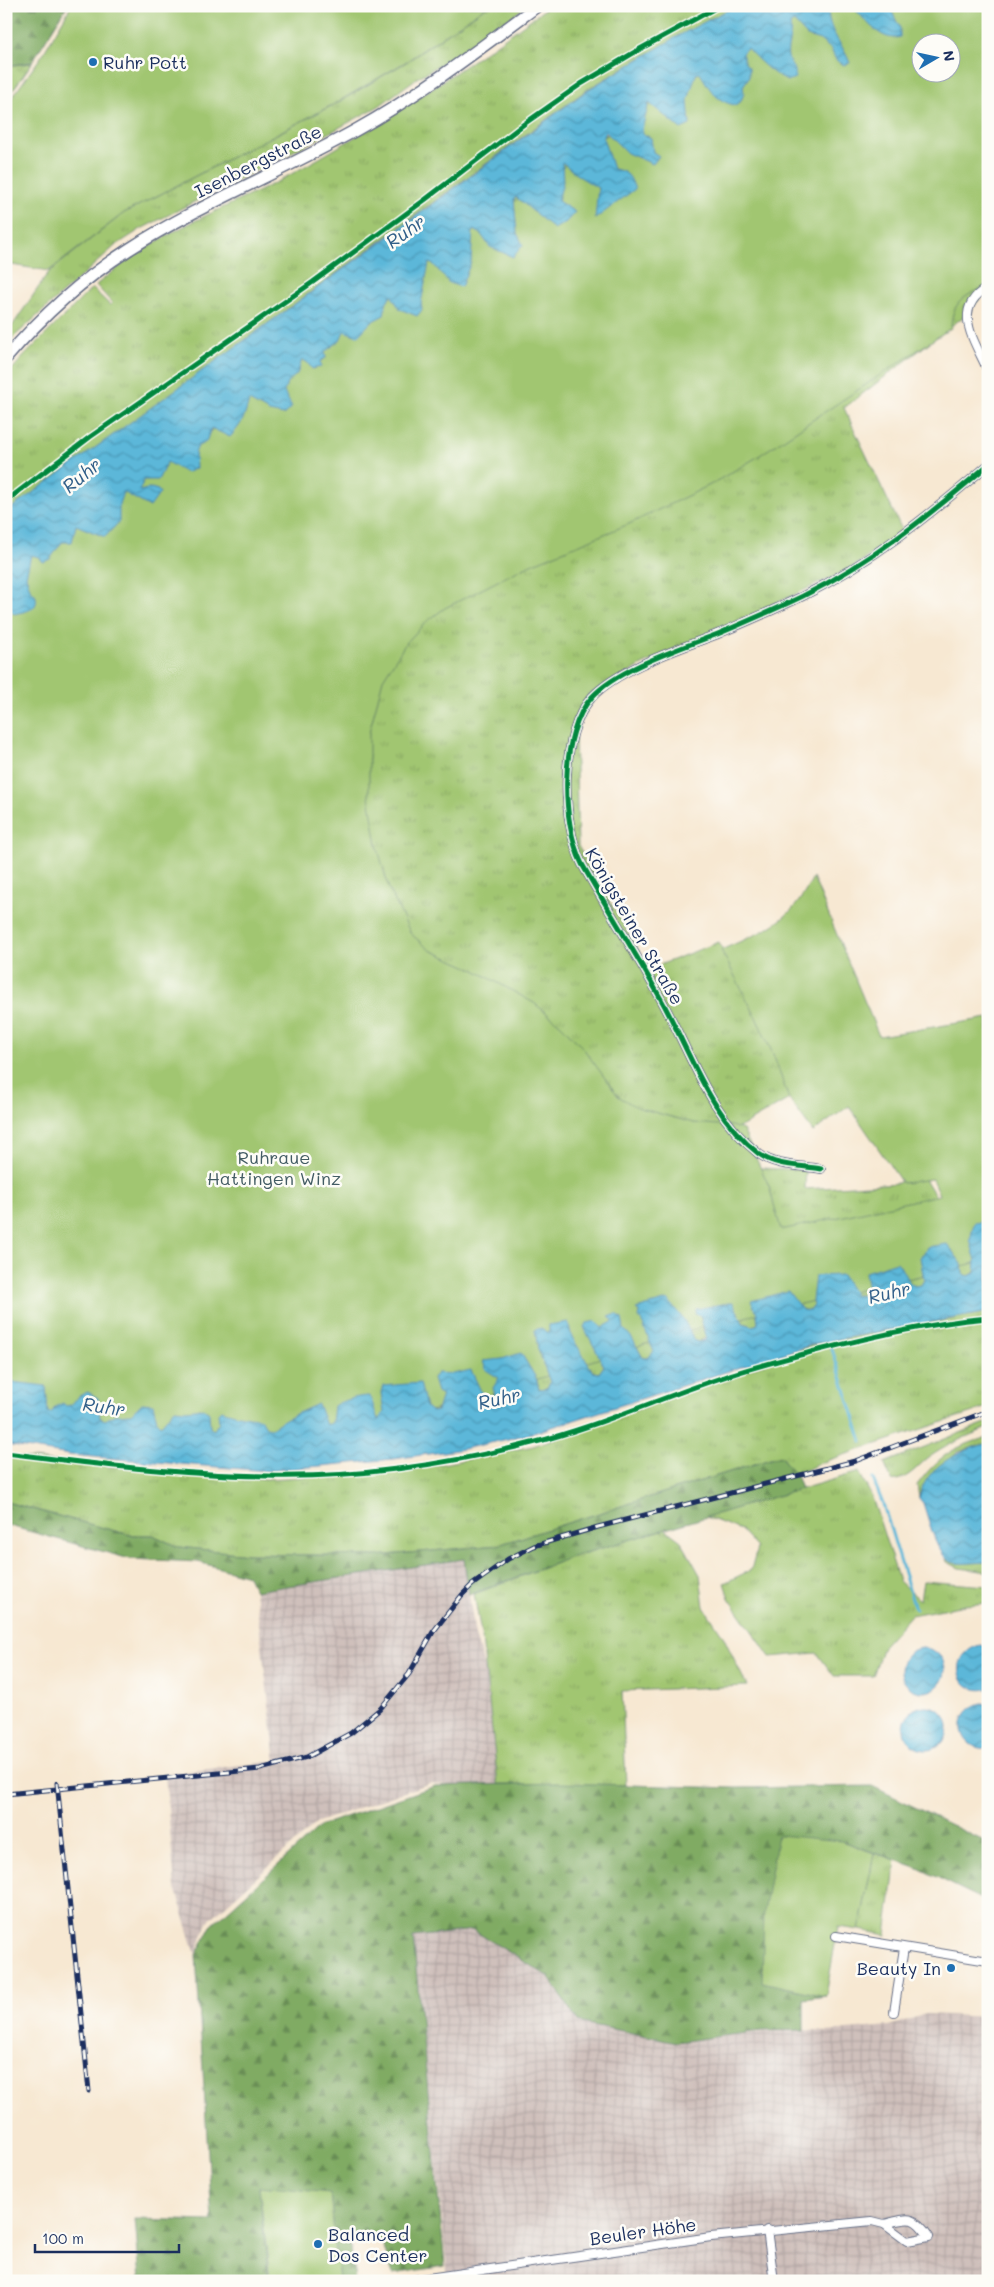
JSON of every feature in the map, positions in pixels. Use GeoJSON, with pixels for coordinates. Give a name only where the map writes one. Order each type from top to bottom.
{"type":"FeatureCollection","features":[{"type":"Feature","properties":{"kind":"main road","name":"Isenbergstraße"},"geometry":{"type":"LineString","coordinates":[[6,358],[69,295],[127,251],[176,222],[314,153],[374,119],[435,80],[537,6]]}},
{"type":"Feature","properties":{"kind":"street"},"geometry":{"type":"LineString","coordinates":[[988,288],[972,299],[966,313],[968,324],[988,371]]}},
{"type":"Feature","properties":{"kind":"street","name":"Königsteiner Straße"},"geometry":{"type":"LineString","coordinates":[[821,1169],[781,1164],[768,1159],[732,1129],[714,1104],[663,1002],[582,864],[574,846],[568,824],[567,785],[575,728],[591,699],[606,685],[660,657],[803,595],[855,568],[925,519],[988,465]]}},
{"type":"Feature","properties":{"kind":"street"},"geometry":{"type":"LineString","coordinates":[[836,1936],[988,1961]]}},
{"type":"Feature","properties":{"kind":"street"},"geometry":{"type":"LineString","coordinates":[[894,2012],[904,1948]]}},
{"type":"Feature","properties":{"kind":"street","name":"Beuler Höhe"},"geometry":{"type":"LineString","coordinates":[[408,2281],[674,2241],[767,2230],[872,2221],[884,2224],[907,2241],[930,2237],[920,2223],[909,2219],[884,2224]]}},
{"type":"Feature","properties":{"kind":"street"},"geometry":{"type":"LineString","coordinates":[[767,2230],[774,2281]]}},
{"type":"Feature","properties":{"kind":"shaded area"},"geometry":{"type":"Polygon","coordinates":[[[464,1559],[475,1636],[485,1669],[499,1790],[430,1783],[318,1822],[207,1922],[196,1955],[175,1887],[165,1774],[276,1761],[255,1591],[464,1559]]]}},
{"type":"Feature","properties":{"kind":"shaded area"},"geometry":{"type":"Polygon","coordinates":[[[473,1930],[548,1977],[578,2022],[676,2042],[762,2032],[804,2030],[827,2032],[889,2026],[926,2014],[988,2017],[988,2281],[436,2281],[448,2279],[413,1937],[473,1930]]]}},
{"type":"Feature","properties":{"kind":"green space"},"geometry":{"type":"Polygon","coordinates":[[[6,6],[67,6],[32,62],[6,66],[6,6]]]}},
{"type":"Feature","properties":{"kind":"green space"},"geometry":{"type":"Polygon","coordinates":[[[71,6],[487,6],[407,61],[336,103],[124,213],[49,271],[6,264],[6,106],[43,54],[71,6]]]}},
{"type":"Feature","properties":{"kind":"green space"},"geometry":{"type":"Polygon","coordinates":[[[487,6],[527,6],[469,47],[417,78],[379,106],[141,229],[115,246],[6,344],[6,335],[49,272],[124,213],[337,103],[408,61],[487,6]]]}},
{"type":"Feature","properties":{"kind":"green space"},"geometry":{"type":"Polygon","coordinates":[[[549,6],[737,6],[588,89],[203,371],[6,512],[6,376],[92,288],[110,305],[112,303],[96,285],[155,242],[272,184],[354,138],[453,74],[549,6]]]}},
{"type":"Feature","properties":{"kind":"green space","name":"Ruhraue Hattingen Winz"},"geometry":{"type":"Polygon","coordinates":[[[818,6],[988,6],[988,286],[972,293],[957,305],[951,328],[754,459],[710,485],[629,524],[531,564],[445,608],[426,622],[406,643],[383,679],[369,733],[369,796],[377,845],[389,889],[411,934],[430,950],[475,970],[534,1003],[561,1025],[583,1048],[618,1096],[636,1107],[693,1123],[731,1126],[743,1130],[769,1186],[781,1230],[939,1195],[932,1179],[902,1183],[849,1106],[813,1132],[789,1099],[773,1054],[721,950],[764,931],[775,924],[796,905],[813,877],[879,1036],[988,1018],[988,1260],[698,1328],[606,1356],[488,1396],[390,1421],[284,1437],[6,1419],[6,573],[199,440],[448,249],[645,108],[717,61],[818,6]]]}},
{"type":"Feature","properties":{"kind":"green space","name":"Ruhraue Hattingen Winz"},"geometry":{"type":"Polygon","coordinates":[[[988,6],[988,288],[967,314],[844,408],[903,532],[850,569],[642,665],[597,692],[575,728],[578,846],[649,969],[719,942],[796,1095],[732,1132],[759,1168],[806,1170],[805,1189],[899,1183],[912,1158],[976,1261],[976,1268],[975,1272],[969,1276],[963,1274],[962,1265],[923,1271],[924,1280],[921,1285],[915,1286],[909,1282],[865,1271],[868,1290],[863,1296],[855,1295],[812,1301],[814,1305],[810,1310],[800,1307],[788,1291],[757,1313],[758,1324],[753,1326],[743,1323],[702,1327],[706,1337],[698,1342],[694,1340],[684,1320],[649,1358],[643,1358],[632,1338],[599,1357],[604,1366],[599,1373],[544,1364],[550,1382],[547,1388],[539,1389],[536,1378],[491,1375],[496,1398],[491,1404],[486,1402],[439,1408],[437,1411],[432,1412],[426,1407],[6,606],[206,442],[211,428],[230,437],[421,302],[429,263],[471,262],[473,229],[516,233],[514,199],[516,197],[554,229],[563,182],[561,161],[576,175],[605,133],[627,153],[643,134],[649,102],[663,115],[696,75],[988,6]]]}},
{"type":"Feature","properties":{"kind":"green space"},"geometry":{"type":"Polygon","coordinates":[[[32,63],[6,100],[6,66],[32,63]]]}},
{"type":"Feature","properties":{"kind":"green space"},"geometry":{"type":"Polygon","coordinates":[[[988,1312],[988,1407],[820,1463],[796,1475],[780,1456],[498,1545],[375,1556],[248,1554],[178,1547],[153,1535],[130,1535],[6,1502],[6,1456],[266,1479],[394,1472],[465,1460],[533,1446],[699,1388],[816,1344],[988,1312]]]}},
{"type":"Feature","properties":{"kind":"green space"},"geometry":{"type":"Polygon","coordinates":[[[988,1422],[988,1428],[947,1446],[928,1458],[910,1474],[892,1481],[884,1463],[988,1422]]]}},
{"type":"Feature","properties":{"kind":"green space"},"geometry":{"type":"Polygon","coordinates":[[[988,1437],[988,1443],[958,1452],[921,1489],[919,1498],[917,1485],[933,1466],[955,1449],[988,1437]]]}},
{"type":"Feature","properties":{"kind":"green space"},"geometry":{"type":"Polygon","coordinates":[[[780,1456],[796,1475],[801,1489],[575,1556],[469,1595],[464,1559],[255,1591],[248,1576],[198,1562],[130,1559],[6,1525],[6,1502],[130,1535],[153,1535],[178,1547],[248,1554],[375,1556],[498,1545],[780,1456]]]}},
{"type":"Feature","properties":{"kind":"green space"},"geometry":{"type":"Polygon","coordinates":[[[859,1472],[872,1497],[899,1581],[920,1600],[923,1581],[988,1586],[988,1603],[965,1605],[911,1615],[883,1646],[873,1676],[834,1676],[817,1653],[770,1657],[729,1598],[724,1583],[751,1570],[757,1548],[741,1530],[706,1517],[859,1472]]]}},
{"type":"Feature","properties":{"kind":"green space"},"geometry":{"type":"Polygon","coordinates":[[[665,1529],[681,1541],[700,1575],[704,1607],[723,1636],[747,1686],[622,1691],[626,1785],[498,1784],[482,1638],[474,1594],[575,1556],[665,1529]]]}},
{"type":"Feature","properties":{"kind":"green space"},"geometry":{"type":"Polygon","coordinates":[[[946,1559],[954,1563],[988,1562],[988,1572],[959,1568],[947,1562],[946,1559]]]}},
{"type":"Feature","properties":{"kind":"green space"},"geometry":{"type":"Polygon","coordinates":[[[559,1783],[736,1788],[872,1786],[988,1843],[988,1902],[916,1867],[841,1841],[762,1982],[826,1996],[804,1999],[804,2030],[761,2031],[677,2042],[578,2022],[549,1977],[473,1930],[413,1937],[445,2266],[393,2274],[382,2243],[376,2237],[364,2237],[350,2241],[355,2281],[339,2281],[330,2193],[259,2187],[269,2281],[140,2281],[135,2219],[212,2221],[196,1955],[211,1926],[322,1825],[435,1786],[559,1783]]]}},
{"type":"Feature","properties":{"kind":"green space"},"geometry":{"type":"Polygon","coordinates":[[[778,1835],[841,1841],[874,1853],[859,1930],[838,1927],[826,1996],[762,1982],[764,1912],[778,1835]]]}},
{"type":"Feature","properties":{"kind":"green space"},"geometry":{"type":"Polygon","coordinates":[[[874,1853],[896,1860],[886,1935],[859,1930],[874,1853]]]}},
{"type":"Feature","properties":{"kind":"green space"},"geometry":{"type":"Polygon","coordinates":[[[259,2186],[330,2193],[339,2281],[270,2281],[259,2186]]]}},
{"type":"Feature","properties":{"kind":"water","name":"Ruhr"},"geometry":{"type":"Polygon","coordinates":[[[735,6],[834,6],[828,11],[829,19],[850,63],[844,65],[836,60],[831,49],[820,40],[807,36],[794,22],[790,24],[788,58],[795,70],[795,78],[787,81],[781,78],[747,48],[742,53],[745,63],[749,67],[749,77],[743,86],[744,93],[741,101],[735,105],[718,98],[700,73],[696,74],[688,100],[690,125],[681,129],[649,103],[642,129],[643,134],[651,138],[653,152],[659,156],[653,164],[627,153],[606,132],[603,138],[613,169],[628,175],[635,189],[595,219],[598,188],[577,175],[562,162],[563,182],[558,201],[575,212],[566,222],[554,229],[516,197],[514,199],[517,233],[523,245],[513,257],[490,247],[480,233],[473,230],[471,262],[461,287],[449,283],[434,265],[429,263],[421,303],[422,310],[417,316],[400,309],[391,295],[386,303],[384,315],[371,322],[358,336],[344,331],[340,340],[325,352],[326,358],[320,361],[321,367],[312,369],[307,362],[302,360],[297,374],[287,383],[284,392],[292,407],[283,415],[269,412],[249,401],[238,428],[230,437],[211,428],[206,442],[198,446],[195,453],[196,468],[186,473],[167,462],[158,480],[144,480],[139,491],[151,488],[158,490],[160,493],[150,507],[123,492],[119,504],[119,522],[105,537],[76,525],[72,542],[62,542],[50,559],[43,562],[39,557],[31,555],[26,576],[31,592],[35,594],[36,603],[31,609],[14,614],[6,606],[6,512],[388,237],[589,89],[678,36],[735,6]]]}},
{"type":"Feature","properties":{"kind":"water"},"geometry":{"type":"Polygon","coordinates":[[[852,6],[889,6],[900,28],[900,37],[886,37],[874,29],[852,6]]]}},
{"type":"Feature","properties":{"kind":"water","name":"Ruhr"},"geometry":{"type":"Polygon","coordinates":[[[988,1221],[988,1312],[817,1343],[530,1434],[463,1449],[394,1459],[267,1471],[70,1455],[6,1445],[6,1385],[11,1382],[46,1386],[48,1413],[63,1403],[66,1406],[71,1405],[79,1396],[88,1392],[98,1398],[100,1418],[105,1420],[115,1415],[131,1414],[142,1403],[153,1404],[157,1421],[161,1425],[175,1409],[203,1408],[209,1413],[210,1428],[214,1430],[219,1422],[218,1413],[221,1410],[261,1419],[266,1427],[271,1428],[287,1418],[318,1404],[326,1425],[332,1423],[334,1406],[346,1400],[366,1396],[370,1396],[378,1420],[384,1412],[381,1393],[383,1386],[420,1383],[426,1407],[432,1412],[437,1411],[442,1395],[437,1392],[433,1379],[437,1373],[453,1374],[471,1370],[486,1402],[491,1404],[496,1398],[493,1388],[499,1378],[486,1370],[483,1361],[502,1359],[521,1353],[536,1378],[539,1389],[547,1388],[550,1382],[538,1349],[535,1330],[541,1328],[549,1333],[549,1325],[568,1322],[572,1337],[593,1372],[599,1373],[604,1366],[585,1329],[584,1326],[587,1323],[596,1321],[602,1328],[614,1321],[609,1317],[617,1314],[622,1319],[624,1329],[632,1338],[643,1358],[648,1358],[654,1351],[639,1318],[640,1312],[636,1309],[668,1300],[684,1320],[694,1340],[699,1342],[705,1340],[706,1334],[701,1316],[695,1314],[696,1309],[733,1302],[743,1323],[753,1326],[758,1324],[757,1313],[751,1301],[788,1291],[802,1310],[810,1311],[814,1305],[812,1301],[815,1276],[842,1275],[855,1295],[863,1296],[868,1290],[865,1272],[897,1262],[911,1284],[914,1286],[921,1285],[924,1280],[920,1257],[924,1254],[927,1247],[947,1244],[962,1264],[963,1274],[969,1276],[975,1273],[976,1261],[970,1240],[974,1223],[988,1221]]]}},
{"type":"Feature","properties":{"kind":"water"},"geometry":{"type":"Polygon","coordinates":[[[988,1443],[988,1562],[952,1562],[942,1553],[930,1527],[923,1503],[919,1498],[923,1486],[936,1468],[955,1455],[988,1443]]]}},
{"type":"Feature","properties":{"kind":"water"},"geometry":{"type":"Polygon","coordinates":[[[980,1645],[988,1646],[988,1689],[977,1689],[969,1686],[963,1681],[960,1673],[963,1657],[970,1650],[980,1645]]]}},
{"type":"Feature","properties":{"kind":"water"},"geometry":{"type":"Polygon","coordinates":[[[927,1648],[939,1654],[944,1661],[944,1679],[939,1686],[932,1691],[919,1692],[911,1689],[904,1682],[901,1666],[904,1658],[911,1651],[927,1648]]]}},
{"type":"Feature","properties":{"kind":"water"},"geometry":{"type":"Polygon","coordinates":[[[982,1703],[988,1704],[988,1748],[978,1748],[970,1744],[962,1730],[962,1722],[966,1714],[972,1707],[982,1703]]]}},
{"type":"Feature","properties":{"kind":"water"},"geometry":{"type":"Polygon","coordinates":[[[930,1706],[942,1712],[947,1719],[947,1737],[942,1744],[935,1749],[922,1750],[914,1747],[907,1740],[904,1724],[907,1716],[914,1709],[930,1706]]]}},
{"type":"Feature","properties":{"kind":"waterway"},"geometry":{"type":"LineString","coordinates":[[828,1337],[862,1441]]}},
{"type":"Feature","properties":{"kind":"waterway"},"geometry":{"type":"LineString","coordinates":[[873,1479],[883,1504],[915,1609]]}},
{"type":"Feature","properties":{"kind":"railway"},"geometry":{"type":"LineString","coordinates":[[6,1794],[260,1769],[307,1757],[351,1733],[380,1709],[409,1674],[433,1632],[462,1595],[472,1585],[508,1559],[534,1546],[598,1527],[855,1461],[988,1411]]}},
{"type":"Feature","properties":{"kind":"railway"},"geometry":{"type":"LineString","coordinates":[[57,1783],[89,2091]]}},
{"type":"Feature","properties":{"kind":"cycle path"},"geometry":{"type":"LineString","coordinates":[[6,501],[90,437],[313,282],[524,124],[581,84],[719,6]]}},
{"type":"Feature","properties":{"kind":"cycle path"},"geometry":{"type":"LineString","coordinates":[[821,1169],[789,1165],[773,1161],[759,1154],[742,1139],[714,1103],[662,1001],[582,864],[575,846],[567,802],[569,755],[574,732],[581,713],[592,697],[618,677],[670,652],[772,610],[829,582],[876,553],[944,502],[988,465]]}},
{"type":"Feature","properties":{"kind":"cycle path"},"geometry":{"type":"LineString","coordinates":[[6,1453],[202,1474],[267,1476],[334,1475],[434,1464],[500,1451],[556,1437],[730,1375],[815,1351],[922,1327],[988,1318]]}},
{"type":"Feature","properties":{"kind":"place","name":"Ruhr Pott"},"geometry":{"type":"Point","coordinates":[93,62]}},
{"type":"Feature","properties":{"kind":"place","name":"Beauty In"},"geometry":{"type":"Point","coordinates":[951,1968]}},
{"type":"Feature","properties":{"kind":"place","name":"Balanced Dos Center"},"geometry":{"type":"Point","coordinates":[318,2244]}}]}
